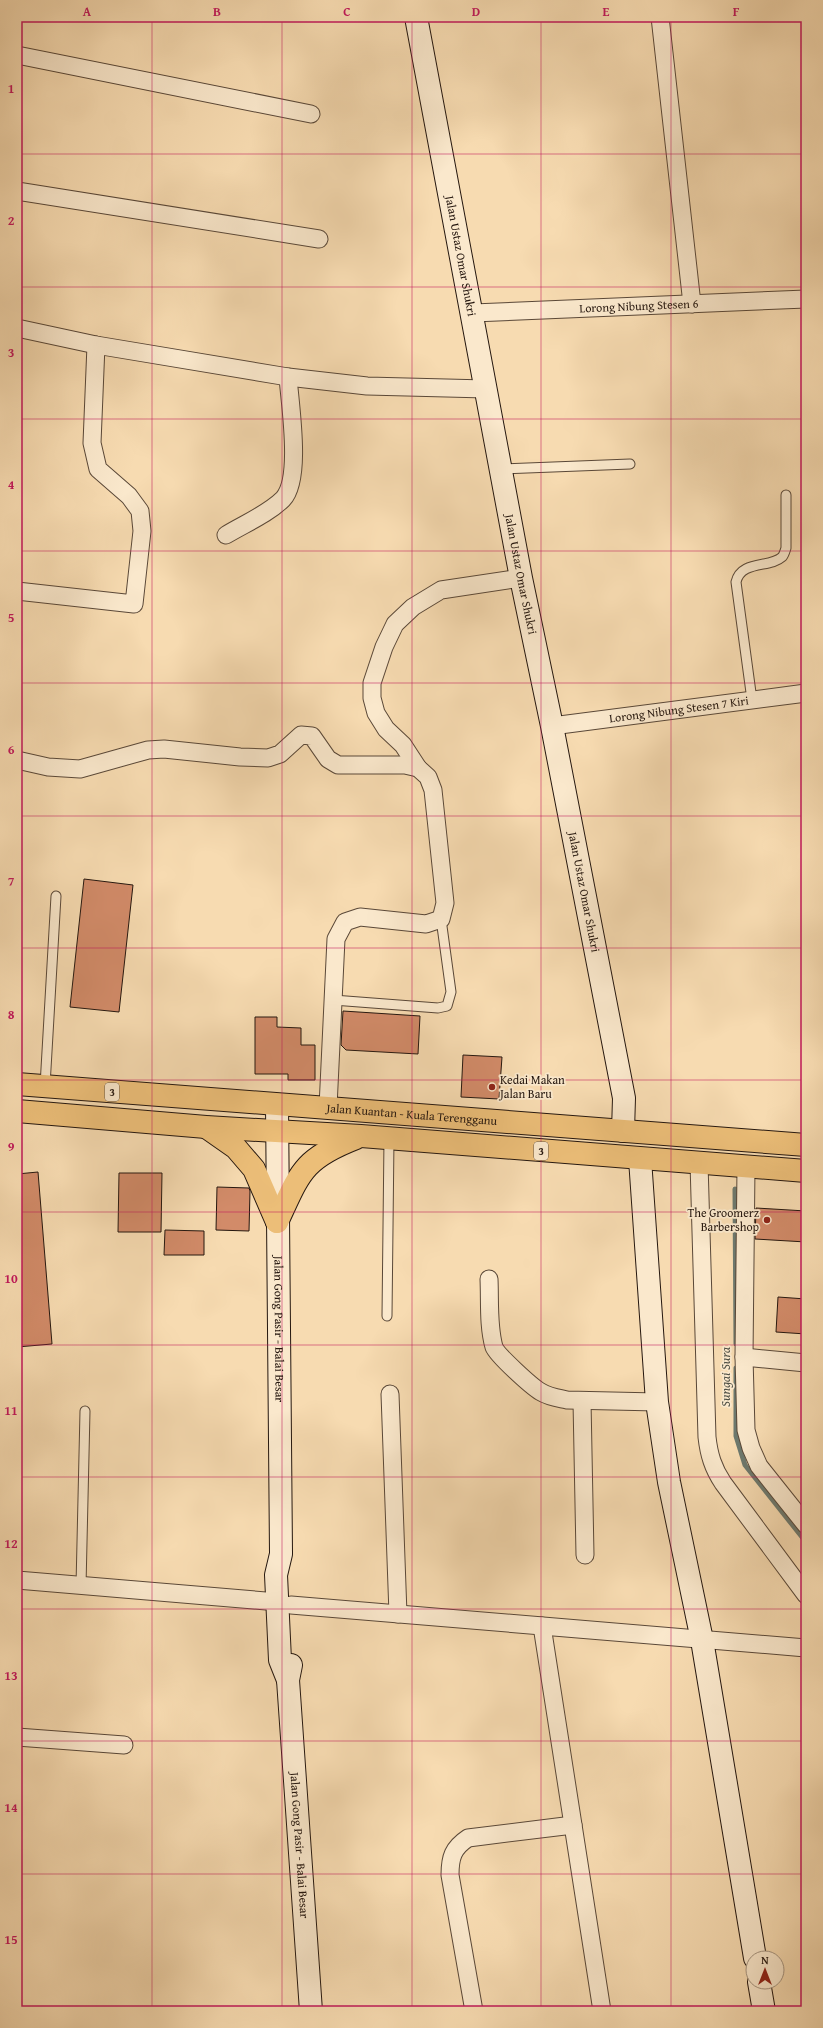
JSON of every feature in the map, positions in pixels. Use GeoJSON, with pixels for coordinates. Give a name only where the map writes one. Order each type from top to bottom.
{"type":"FeatureCollection","features":[{"type":"Feature","properties":{"kind":"highway","name":"Jalan Kuantan - Kuala Terengganu"},"geometry":{"type":"LineString","coordinates":[[17,1084],[806,1145]]}},
{"type":"Feature","properties":{"kind":"highway","name":"3"},"geometry":{"type":"LineString","coordinates":[[17,1111],[206,1127],[361,1136],[806,1171]]}},
{"type":"Feature","properties":{"kind":"highway"},"geometry":{"type":"LineString","coordinates":[[206,1127],[236,1148],[254,1168],[277,1222]]}},
{"type":"Feature","properties":{"kind":"highway"},"geometry":{"type":"LineString","coordinates":[[277,1222],[296,1181],[306,1167],[316,1158],[332,1148],[361,1136]]}},
{"type":"Feature","properties":{"kind":"street","name":"Jalan Ustaz Omar Shukri"},"geometry":{"type":"LineString","coordinates":[[416,17],[473,313],[521,578],[552,726],[624,1098],[623,1131]]}},
{"type":"Feature","properties":{"kind":"street"},"geometry":{"type":"LineString","coordinates":[[660,17],[692,304]]}},
{"type":"Feature","properties":{"kind":"street"},"geometry":{"type":"LineString","coordinates":[[17,55],[312,114]]}},
{"type":"Feature","properties":{"kind":"street"},"geometry":{"type":"LineString","coordinates":[[17,191],[319,239]]}},
{"type":"Feature","properties":{"kind":"street","name":"Lorong Nibung Stesen 6"},"geometry":{"type":"LineString","coordinates":[[473,313],[806,300]]}},
{"type":"Feature","properties":{"kind":"street"},"geometry":{"type":"LineString","coordinates":[[17,328],[96,345],[288,378],[367,386],[486,389]]}},
{"type":"Feature","properties":{"kind":"street"},"geometry":{"type":"LineString","coordinates":[[17,592],[134,604],[142,531],[140,511],[129,496],[98,469],[92,443],[96,345]]}},
{"type":"Feature","properties":{"kind":"street"},"geometry":{"type":"LineString","coordinates":[[226,535],[273,507],[284,498],[291,488],[293,474],[293,446],[288,378]]}},
{"type":"Feature","properties":{"kind":"street"},"geometry":{"type":"LineString","coordinates":[[328,1107],[336,939],[345,922],[360,917],[426,924],[441,919],[445,903],[433,790],[428,777],[418,768],[403,745],[386,729],[376,713],[372,698],[372,683],[384,647],[395,624],[413,607],[441,590],[521,578]]}},
{"type":"Feature","properties":{"kind":"street","name":"Lorong Nibung Stesen 7 Kiri"},"geometry":{"type":"LineString","coordinates":[[552,726],[806,693]]}},
{"type":"Feature","properties":{"kind":"street"},"geometry":{"type":"LineString","coordinates":[[17,760],[48,767],[80,770],[148,750],[164,749],[240,757],[268,758],[280,754],[302,735],[312,736],[328,759],[338,765],[404,765],[418,768]]}},
{"type":"Feature","properties":{"kind":"street","name":"Jalan Gong Pasir - Balai Besar"},"geometry":{"type":"LineString","coordinates":[[277,1105],[281,1554],[276,1575],[284,1604],[280,1660],[288,1680],[311,2011]]}},
{"type":"Feature","properties":{"kind":"street"},"geometry":{"type":"LineString","coordinates":[[640,1158],[657,1402],[668,1482],[702,1640],[754,1950]]}},
{"type":"Feature","properties":{"kind":"street"},"geometry":{"type":"LineString","coordinates":[[699,1163],[707,1437],[710,1456],[714,1469],[723,1483],[806,1595]]}},
{"type":"Feature","properties":{"kind":"street"},"geometry":{"type":"LineString","coordinates":[[746,1167],[744,1357],[746,1430],[751,1448],[759,1466],[806,1525]]}},
{"type":"Feature","properties":{"kind":"street"},"geometry":{"type":"LineString","coordinates":[[489,1279],[492,1335],[495,1349],[540,1391],[553,1397],[582,1401],[657,1402]]}},
{"type":"Feature","properties":{"kind":"street"},"geometry":{"type":"LineString","coordinates":[[744,1357],[806,1363]]}},
{"type":"Feature","properties":{"kind":"street"},"geometry":{"type":"LineString","coordinates":[[390,1394],[398,1614]]}},
{"type":"Feature","properties":{"kind":"street"},"geometry":{"type":"LineString","coordinates":[[582,1401],[585,1555]]}},
{"type":"Feature","properties":{"kind":"street"},"geometry":{"type":"LineString","coordinates":[[17,1580],[806,1648]]}},
{"type":"Feature","properties":{"kind":"street"},"geometry":{"type":"LineString","coordinates":[[542,1626],[602,2011]]}},
{"type":"Feature","properties":{"kind":"street"},"geometry":{"type":"LineString","coordinates":[[17,1737],[124,1745]]}},
{"type":"Feature","properties":{"kind":"street"},"geometry":{"type":"LineString","coordinates":[[474,2011],[450,1875],[452,1853],[458,1844],[468,1838],[573,1825]]}},
{"type":"Feature","properties":{"kind":"street"},"geometry":{"type":"LineString","coordinates":[[760,1990],[764,2011]]}},
{"type":"Feature","properties":{"kind":"lane"},"geometry":{"type":"LineString","coordinates":[[501,469],[630,464]]}},
{"type":"Feature","properties":{"kind":"lane"},"geometry":{"type":"LineString","coordinates":[[752,700],[736,582],[737,577],[742,572],[749,568],[777,559],[784,553],[786,548],[786,495]]}},
{"type":"Feature","properties":{"kind":"lane"},"geometry":{"type":"LineString","coordinates":[[45,1087],[56,896]]}},
{"type":"Feature","properties":{"kind":"lane"},"geometry":{"type":"LineString","coordinates":[[333,1000],[438,1008],[447,1006],[451,992],[441,919]]}},
{"type":"Feature","properties":{"kind":"lane"},"geometry":{"type":"LineString","coordinates":[[387,1316],[389,1139]]}},
{"type":"Feature","properties":{"kind":"lane"},"geometry":{"type":"LineString","coordinates":[[81,1586],[85,1411]]}},
{"type":"Feature","properties":{"kind":"building"},"geometry":{"type":"Polygon","coordinates":[[[84,879],[133,885],[119,1012],[70,1007],[84,879]]]}},
{"type":"Feature","properties":{"kind":"building"},"geometry":{"type":"Polygon","coordinates":[[[343,1011],[420,1016],[418,1054],[346,1050],[341,1045],[343,1011]]]}},
{"type":"Feature","properties":{"kind":"building"},"geometry":{"type":"Polygon","coordinates":[[[255,1017],[277,1017],[277,1027],[301,1028],[301,1045],[315,1045],[315,1080],[288,1080],[288,1074],[255,1074],[255,1017]]]}},
{"type":"Feature","properties":{"kind":"building"},"geometry":{"type":"Polygon","coordinates":[[[463,1055],[502,1057],[499,1099],[461,1097],[463,1055]]]}},
{"type":"Feature","properties":{"kind":"building"},"geometry":{"type":"Polygon","coordinates":[[[38,1172],[52,1344],[17,1347],[17,1174],[38,1172]]]}},
{"type":"Feature","properties":{"kind":"building"},"geometry":{"type":"Polygon","coordinates":[[[119,1173],[162,1173],[161,1232],[118,1232],[119,1173]]]}},
{"type":"Feature","properties":{"kind":"building"},"geometry":{"type":"Polygon","coordinates":[[[217,1187],[249,1188],[249,1231],[216,1230],[217,1187]]]}},
{"type":"Feature","properties":{"kind":"building"},"geometry":{"type":"Polygon","coordinates":[[[756,1208],[806,1211],[806,1242],[755,1239],[756,1208]]]}},
{"type":"Feature","properties":{"kind":"building"},"geometry":{"type":"Polygon","coordinates":[[[165,1230],[204,1231],[204,1255],[164,1255],[165,1230]]]}},
{"type":"Feature","properties":{"kind":"building"},"geometry":{"type":"Polygon","coordinates":[[[778,1297],[806,1299],[806,1334],[776,1332],[778,1297]]]}},
{"type":"Feature","properties":{"kind":"waterway","name":"Sungai Sura"},"geometry":{"type":"LineString","coordinates":[[735,1189],[736,1344]]}},
{"type":"Feature","properties":{"kind":"waterway","name":"Sungai Sura"},"geometry":{"type":"LineString","coordinates":[[736,1368],[736,1436],[745,1465],[806,1542]]}},
{"type":"Feature","properties":{"kind":"place","name":"Kedai Makan Jalan Baru"},"geometry":{"type":"Point","coordinates":[492,1087]}},
{"type":"Feature","properties":{"kind":"place","name":"The Groomerz Barbershop"},"geometry":{"type":"Point","coordinates":[767,1220]}}]}
